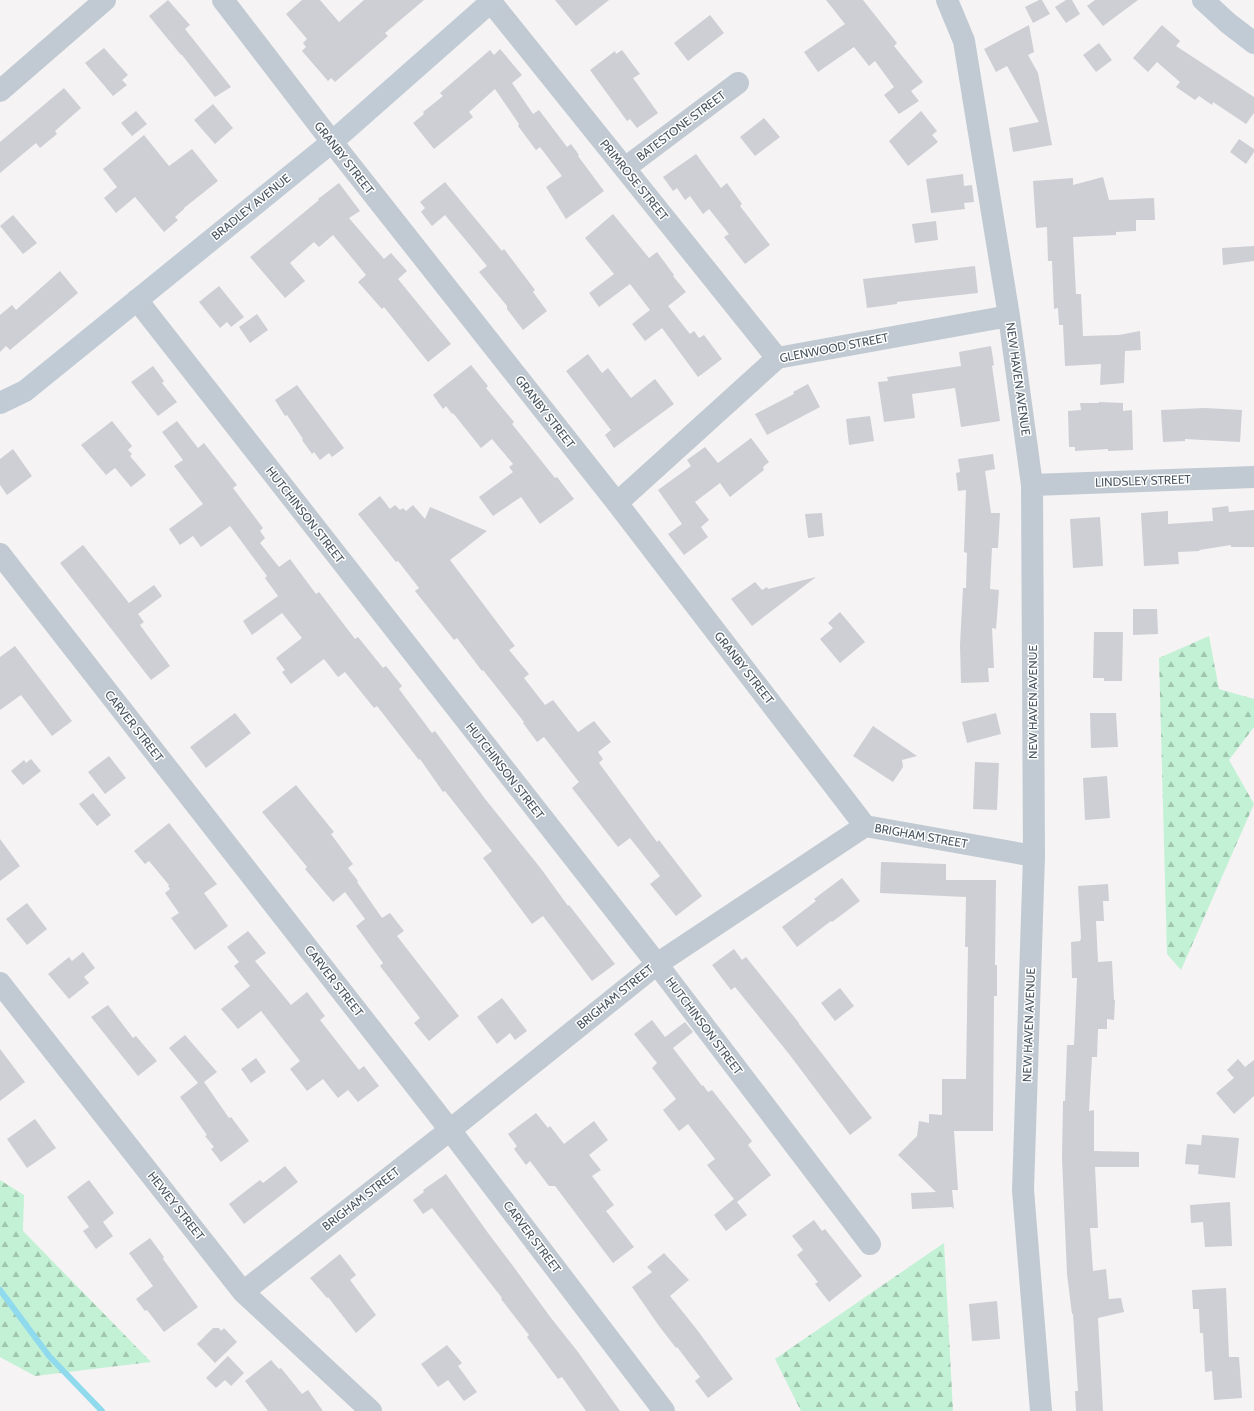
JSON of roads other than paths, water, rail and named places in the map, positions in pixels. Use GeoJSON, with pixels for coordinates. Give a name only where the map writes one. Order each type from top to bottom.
{"type":"FeatureCollection","features":[{"type":"Feature","properties":{"kind":"street"},"geometry":{"type":"LineString","coordinates":[[0,91],[105,0]]}},
{"type":"Feature","properties":{"kind":"street","name":"GRANBY STREET"},"geometry":{"type":"LineString","coordinates":[[222,0],[617,503],[865,826]]}},
{"type":"Feature","properties":{"kind":"street","name":"NEW HAVEN AVENUE"},"geometry":{"type":"LineString","coordinates":[[947,0],[964,41],[1009,316],[1032,485],[1034,856],[1023,1190],[1041,1411]]}},
{"type":"Feature","properties":{"kind":"street"},"geometry":{"type":"LineString","coordinates":[[1203,0],[1228,23],[1254,43]]}},
{"type":"Feature","properties":{"kind":"street","name":"BRADLEY AVENUE"},"geometry":{"type":"LineString","coordinates":[[0,403],[25,391],[332,142],[492,1]]}},
{"type":"Feature","properties":{"kind":"street","name":"PRIMROSE STREET"},"geometry":{"type":"LineString","coordinates":[[492,1],[778,358]]}},
{"type":"Feature","properties":{"kind":"street","name":"BATESTONE STREET"},"geometry":{"type":"LineString","coordinates":[[625,168],[738,83]]}},
{"type":"Feature","properties":{"kind":"street","name":"HUTCHINSON STREET"},"geometry":{"type":"LineString","coordinates":[[137,300],[657,964],[870,1244]]}},
{"type":"Feature","properties":{"kind":"street","name":"GLENWOOD STREET"},"geometry":{"type":"LineString","coordinates":[[617,503],[778,358],[1009,316]]}},
{"type":"Feature","properties":{"kind":"street","name":"LINDSLEY STREET"},"geometry":{"type":"LineString","coordinates":[[1032,485],[1254,477]]}},
{"type":"Feature","properties":{"kind":"street","name":"CARVER STREET"},"geometry":{"type":"LineString","coordinates":[[0,554],[450,1130],[664,1411]]}},
{"type":"Feature","properties":{"kind":"street","name":"BRIGHAM STREET"},"geometry":{"type":"LineString","coordinates":[[243,1292],[450,1130],[657,964],[865,826],[1034,856]]}},
{"type":"Feature","properties":{"kind":"street","name":"HEWEY STREET"},"geometry":{"type":"LineString","coordinates":[[0,983],[243,1292],[371,1411]]}},
{"type":"Feature","properties":{"kind":"waterway"},"geometry":{"type":"LineString","coordinates":[[0,1290],[49,1356],[102,1411]]}}]}
